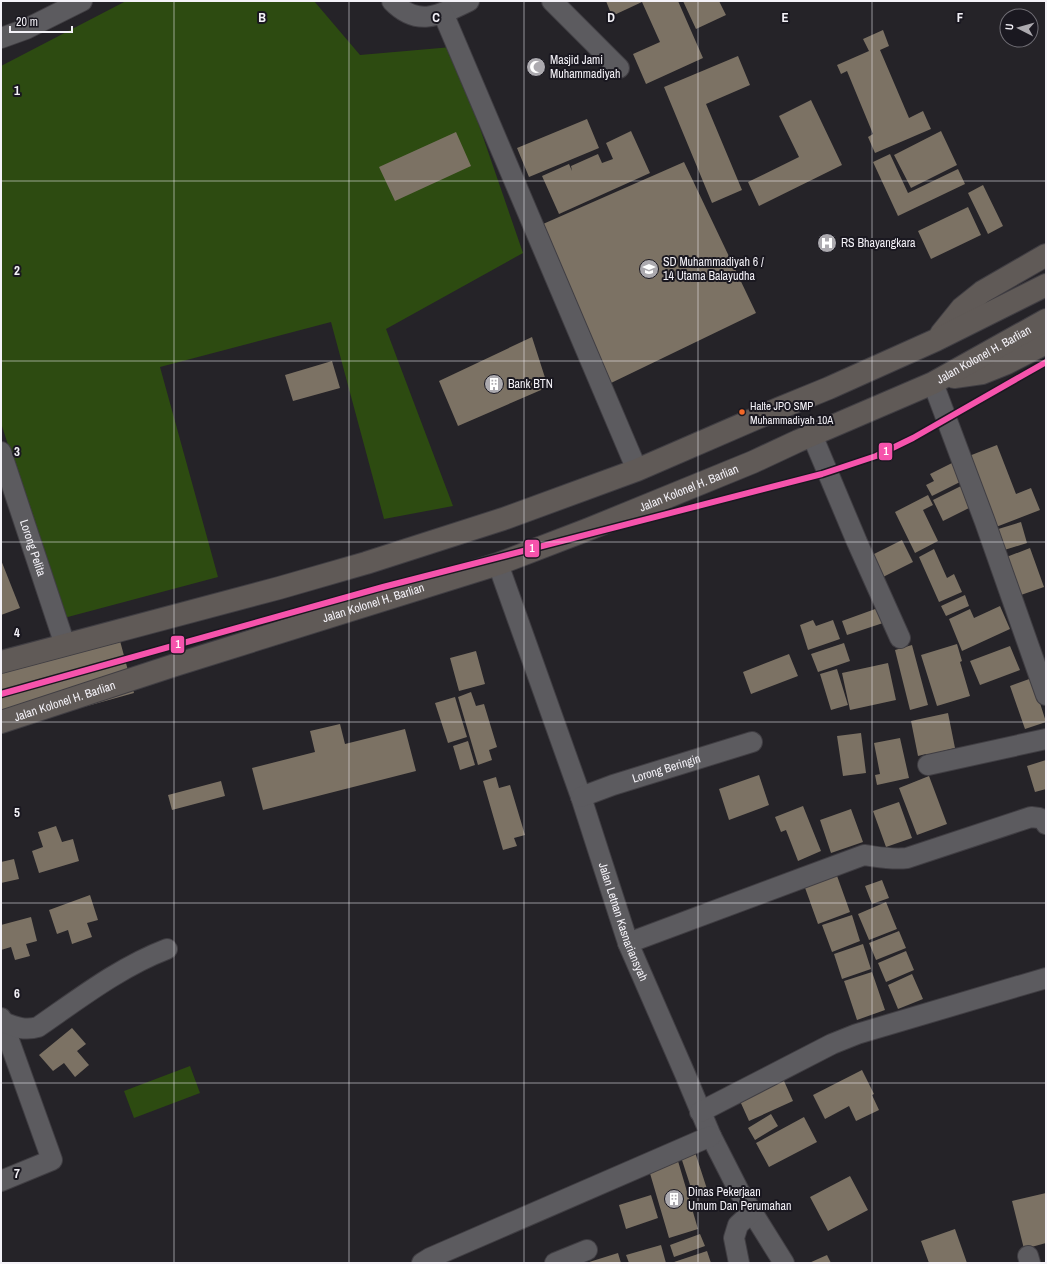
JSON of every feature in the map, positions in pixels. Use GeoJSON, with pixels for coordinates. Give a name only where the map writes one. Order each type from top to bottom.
{"type":"FeatureCollection","features":[{"type":"Feature","properties":{"kind":"highway"},"geometry":{"type":"LineString","coordinates":[[936,340],[962,308],[982,292],[1046,255]]}},
{"type":"Feature","properties":{"kind":"highway"},"geometry":{"type":"LineString","coordinates":[[1,662],[279,588],[485,526],[637,470],[830,388],[936,340],[1046,285]]}},
{"type":"Feature","properties":{"kind":"highway","name":"Jalan Kolonel H. Barlian"},"geometry":{"type":"LineString","coordinates":[[1,722],[175,665],[498,564],[753,462],[938,381],[1045,328]]}},
{"type":"Feature","properties":{"kind":"street"},"geometry":{"type":"LineString","coordinates":[[1,38],[26,29],[82,1]]}},
{"type":"Feature","properties":{"kind":"street"},"geometry":{"type":"LineString","coordinates":[[392,1],[401,10],[409,14],[426,16],[443,13],[469,1]]}},
{"type":"Feature","properties":{"kind":"street"},"geometry":{"type":"LineString","coordinates":[[552,1],[619,68]]}},
{"type":"Feature","properties":{"kind":"street"},"geometry":{"type":"LineString","coordinates":[[443,13],[637,470]]}},
{"type":"Feature","properties":{"kind":"street"},"geometry":{"type":"LineString","coordinates":[[938,381],[985,522],[1046,695]]}},
{"type":"Feature","properties":{"kind":"street"},"geometry":{"type":"LineString","coordinates":[[812,435],[857,542],[900,638]]}},
{"type":"Feature","properties":{"kind":"street","name":"Lorong Pelita"},"geometry":{"type":"LineString","coordinates":[[1,452],[65,644]]}},
{"type":"Feature","properties":{"kind":"street","name":"Jalan Letnan Kasnariansyah"},"geometry":{"type":"LineString","coordinates":[[498,564],[581,797],[628,943],[711,1136],[739,1191],[784,1263]]}},
{"type":"Feature","properties":{"kind":"street"},"geometry":{"type":"LineString","coordinates":[[928,765],[1046,739]]}},
{"type":"Feature","properties":{"kind":"street","name":"Lorong Beringin"},"geometry":{"type":"LineString","coordinates":[[581,797],[613,785],[752,742]]}},
{"type":"Feature","properties":{"kind":"street"},"geometry":{"type":"LineString","coordinates":[[628,943],[864,855],[896,859],[907,858],[1031,817],[1044,820],[1046,824]]}},
{"type":"Feature","properties":{"kind":"street"},"geometry":{"type":"LineString","coordinates":[[2,1020],[22,1029],[30,1030],[38,1027],[117,973],[144,957],[167,949]]}},
{"type":"Feature","properties":{"kind":"street"},"geometry":{"type":"LineString","coordinates":[[700,1112],[832,1044],[856,1034],[1046,978]]}},
{"type":"Feature","properties":{"kind":"street"},"geometry":{"type":"LineString","coordinates":[[1,1181],[52,1160],[2,1020]]}},
{"type":"Feature","properties":{"kind":"street"},"geometry":{"type":"LineString","coordinates":[[422,1263],[430,1258],[711,1136]]}},
{"type":"Feature","properties":{"kind":"street"},"geometry":{"type":"LineString","coordinates":[[739,1263],[734,1238],[738,1225],[752,1212]]}},
{"type":"Feature","properties":{"kind":"street"},"geometry":{"type":"LineString","coordinates":[[555,1263],[586,1250]]}},
{"type":"Feature","properties":{"kind":"green space"},"geometry":{"type":"Polygon","coordinates":[[[126,1],[314,1],[360,55],[452,47],[523,253],[386,329],[453,506],[384,519],[331,322],[160,367],[218,577],[64,618],[1,423],[1,66],[126,1]]]}},
{"type":"Feature","properties":{"kind":"green space"},"geometry":{"type":"Polygon","coordinates":[[[190,1066],[200,1093],[134,1118],[124,1091],[190,1066]]]}},
{"type":"Feature","properties":{"kind":"building"},"geometry":{"type":"Polygon","coordinates":[[[606,1],[678,1],[703,58],[646,84],[633,54],[660,42],[642,2],[612,16],[606,1]]]}},
{"type":"Feature","properties":{"kind":"building"},"geometry":{"type":"Polygon","coordinates":[[[683,1],[719,1],[726,15],[696,29],[683,1]]]}},
{"type":"Feature","properties":{"kind":"building"},"geometry":{"type":"Polygon","coordinates":[[[883,30],[889,46],[880,50],[909,118],[923,111],[931,129],[875,153],[868,137],[873,134],[847,71],[841,74],[837,65],[869,51],[863,39],[883,30]]]}},
{"type":"Feature","properties":{"kind":"building"},"geometry":{"type":"Polygon","coordinates":[[[738,56],[750,85],[706,104],[742,190],[712,203],[664,87],[738,56]]]}},
{"type":"Feature","properties":{"kind":"building"},"geometry":{"type":"Polygon","coordinates":[[[811,100],[842,165],[759,206],[748,182],[799,157],[779,116],[811,100]]]}},
{"type":"Feature","properties":{"kind":"building"},"geometry":{"type":"Polygon","coordinates":[[[587,119],[599,148],[529,177],[517,148],[587,119]]]}},
{"type":"Feature","properties":{"kind":"building"},"geometry":{"type":"Polygon","coordinates":[[[631,131],[650,173],[559,214],[542,176],[569,164],[572,171],[571,166],[598,154],[602,163],[613,159],[606,143],[631,131]]]}},
{"type":"Feature","properties":{"kind":"building"},"geometry":{"type":"Polygon","coordinates":[[[941,131],[957,165],[911,188],[894,155],[941,131]]]}},
{"type":"Feature","properties":{"kind":"building"},"geometry":{"type":"Polygon","coordinates":[[[456,132],[471,166],[395,201],[379,167],[456,132]]]}},
{"type":"Feature","properties":{"kind":"building"},"geometry":{"type":"Polygon","coordinates":[[[890,154],[908,193],[958,169],[965,184],[898,216],[873,162],[890,154]]]}},
{"type":"Feature","properties":{"kind":"building","name":"SD Muhammadiyah 6 / 14 Utama Balayudha"},"geometry":{"type":"Polygon","coordinates":[[[684,162],[756,313],[611,383],[543,224],[684,162]]]}},
{"type":"Feature","properties":{"kind":"building"},"geometry":{"type":"Polygon","coordinates":[[[983,185],[1003,226],[988,234],[968,193],[983,185]]]}},
{"type":"Feature","properties":{"kind":"building"},"geometry":{"type":"Polygon","coordinates":[[[968,207],[981,235],[931,259],[918,231],[968,207]]]}},
{"type":"Feature","properties":{"kind":"building","name":"Bank BTN"},"geometry":{"type":"Polygon","coordinates":[[[532,337],[548,387],[458,426],[439,381],[532,337]]]}},
{"type":"Feature","properties":{"kind":"building"},"geometry":{"type":"Polygon","coordinates":[[[332,361],[340,388],[293,401],[285,375],[332,361]]]}},
{"type":"Feature","properties":{"kind":"building"},"geometry":{"type":"Polygon","coordinates":[[[997,445],[1016,494],[1031,488],[1040,510],[996,527],[969,456],[997,445]]]}},
{"type":"Feature","properties":{"kind":"building"},"geometry":{"type":"Polygon","coordinates":[[[952,463],[962,481],[932,496],[926,485],[934,481],[930,474],[952,463]]]}},
{"type":"Feature","properties":{"kind":"building"},"geometry":{"type":"Polygon","coordinates":[[[961,486],[971,507],[943,521],[933,500],[961,486]]]}},
{"type":"Feature","properties":{"kind":"building"},"geometry":{"type":"Polygon","coordinates":[[[928,495],[933,505],[923,510],[938,541],[915,553],[895,512],[928,495]]]}},
{"type":"Feature","properties":{"kind":"building"},"geometry":{"type":"Polygon","coordinates":[[[1021,522],[1027,543],[1001,551],[995,530],[1021,522]]]}},
{"type":"Feature","properties":{"kind":"building"},"geometry":{"type":"Polygon","coordinates":[[[902,540],[913,562],[881,578],[870,556],[902,540]]]}},
{"type":"Feature","properties":{"kind":"building"},"geometry":{"type":"Polygon","coordinates":[[[1030,548],[1044,587],[1018,596],[1004,558],[1030,548]]]}},
{"type":"Feature","properties":{"kind":"building"},"geometry":{"type":"Polygon","coordinates":[[[934,549],[947,578],[954,574],[962,592],[939,602],[919,557],[934,549]]]}},
{"type":"Feature","properties":{"kind":"building"},"geometry":{"type":"Polygon","coordinates":[[[1,560],[20,608],[1,615],[1,560]]]}},
{"type":"Feature","properties":{"kind":"building"},"geometry":{"type":"Polygon","coordinates":[[[965,595],[969,606],[946,616],[941,606],[965,595]]]}},
{"type":"Feature","properties":{"kind":"building"},"geometry":{"type":"Polygon","coordinates":[[[1000,606],[1010,629],[962,651],[949,619],[970,609],[974,618],[1000,606]]]}},
{"type":"Feature","properties":{"kind":"building"},"geometry":{"type":"Polygon","coordinates":[[[878,608],[883,623],[847,635],[842,621],[878,608]]]}},
{"type":"Feature","properties":{"kind":"building"},"geometry":{"type":"Polygon","coordinates":[[[813,620],[816,626],[833,620],[840,639],[808,650],[800,625],[813,620]]]}},
{"type":"Feature","properties":{"kind":"building"},"geometry":{"type":"Polygon","coordinates":[[[119,637],[134,693],[1,730],[1,670],[119,637]]]}},
{"type":"Feature","properties":{"kind":"building"},"geometry":{"type":"Polygon","coordinates":[[[844,643],[850,661],[818,672],[811,654],[844,643]]]}},
{"type":"Feature","properties":{"kind":"building"},"geometry":{"type":"Polygon","coordinates":[[[957,644],[962,661],[960,662],[970,696],[937,706],[921,655],[957,644]]]}},
{"type":"Feature","properties":{"kind":"building"},"geometry":{"type":"Polygon","coordinates":[[[912,645],[928,705],[910,710],[895,650],[912,645]]]}},
{"type":"Feature","properties":{"kind":"building"},"geometry":{"type":"Polygon","coordinates":[[[1010,646],[1020,670],[980,685],[970,661],[1010,646]]]}},
{"type":"Feature","properties":{"kind":"building"},"geometry":{"type":"Polygon","coordinates":[[[476,651],[485,684],[459,691],[450,658],[476,651]]]}},
{"type":"Feature","properties":{"kind":"building"},"geometry":{"type":"Polygon","coordinates":[[[789,654],[798,676],[751,694],[743,672],[789,654]]]}},
{"type":"Feature","properties":{"kind":"building"},"geometry":{"type":"Polygon","coordinates":[[[888,663],[896,700],[850,710],[842,673],[888,663]]]}},
{"type":"Feature","properties":{"kind":"building"},"geometry":{"type":"Polygon","coordinates":[[[837,669],[848,705],[831,710],[820,674],[837,669]]]}},
{"type":"Feature","properties":{"kind":"building"},"geometry":{"type":"Polygon","coordinates":[[[1032,678],[1046,722],[1025,729],[1010,686],[1032,678]]]}},
{"type":"Feature","properties":{"kind":"building"},"geometry":{"type":"Polygon","coordinates":[[[471,692],[476,706],[484,704],[497,747],[489,750],[492,760],[478,765],[458,697],[471,692]]]}},
{"type":"Feature","properties":{"kind":"building"},"geometry":{"type":"Polygon","coordinates":[[[455,697],[467,737],[448,743],[435,703],[455,697]]]}},
{"type":"Feature","properties":{"kind":"building"},"geometry":{"type":"Polygon","coordinates":[[[948,713],[955,748],[943,751],[944,758],[927,762],[926,754],[918,756],[911,721],[948,713]]]}},
{"type":"Feature","properties":{"kind":"building"},"geometry":{"type":"Polygon","coordinates":[[[340,724],[345,744],[405,729],[416,771],[263,810],[252,768],[315,752],[310,731],[340,724]]]}},
{"type":"Feature","properties":{"kind":"building"},"geometry":{"type":"Polygon","coordinates":[[[861,733],[866,773],[843,776],[837,736],[861,733]]]}},
{"type":"Feature","properties":{"kind":"building"},"geometry":{"type":"Polygon","coordinates":[[[900,738],[909,778],[877,785],[875,775],[880,774],[874,743],[900,738]]]}},
{"type":"Feature","properties":{"kind":"building"},"geometry":{"type":"Polygon","coordinates":[[[468,741],[475,765],[460,770],[453,746],[468,741]]]}},
{"type":"Feature","properties":{"kind":"building"},"geometry":{"type":"Polygon","coordinates":[[[1046,760],[1046,789],[1035,792],[1027,766],[1046,760]]]}},
{"type":"Feature","properties":{"kind":"building"},"geometry":{"type":"Polygon","coordinates":[[[759,775],[769,805],[729,820],[719,789],[759,775]]]}},
{"type":"Feature","properties":{"kind":"building"},"geometry":{"type":"Polygon","coordinates":[[[929,776],[947,824],[917,835],[899,788],[929,776]]]}},
{"type":"Feature","properties":{"kind":"building"},"geometry":{"type":"Polygon","coordinates":[[[496,777],[499,788],[510,785],[525,835],[514,838],[517,846],[503,850],[483,781],[496,777]]]}},
{"type":"Feature","properties":{"kind":"building"},"geometry":{"type":"Polygon","coordinates":[[[221,781],[225,796],[172,810],[168,795],[221,781]]]}},
{"type":"Feature","properties":{"kind":"building"},"geometry":{"type":"Polygon","coordinates":[[[899,802],[912,838],[886,847],[873,811],[899,802]]]}},
{"type":"Feature","properties":{"kind":"building"},"geometry":{"type":"Polygon","coordinates":[[[803,806],[821,851],[798,861],[786,830],[781,832],[775,817],[803,806]]]}},
{"type":"Feature","properties":{"kind":"building"},"geometry":{"type":"Polygon","coordinates":[[[851,809],[863,842],[831,853],[820,820],[851,809]]]}},
{"type":"Feature","properties":{"kind":"building"},"geometry":{"type":"Polygon","coordinates":[[[56,826],[62,842],[73,839],[79,861],[39,873],[32,851],[43,847],[38,832],[56,826]]]}},
{"type":"Feature","properties":{"kind":"building"},"geometry":{"type":"Polygon","coordinates":[[[14,859],[19,879],[1,883],[1,862],[14,859]]]}},
{"type":"Feature","properties":{"kind":"building"},"geometry":{"type":"Polygon","coordinates":[[[836,873],[850,912],[818,924],[804,885],[836,873]]]}},
{"type":"Feature","properties":{"kind":"building"},"geometry":{"type":"Polygon","coordinates":[[[882,880],[889,898],[872,904],[865,886],[882,880]]]}},
{"type":"Feature","properties":{"kind":"building"},"geometry":{"type":"Polygon","coordinates":[[[90,895],[98,920],[87,923],[92,937],[72,944],[68,930],[57,934],[49,910],[90,895]]]}},
{"type":"Feature","properties":{"kind":"building"},"geometry":{"type":"Polygon","coordinates":[[[886,902],[897,929],[869,940],[858,914],[886,902]]]}},
{"type":"Feature","properties":{"kind":"building"},"geometry":{"type":"Polygon","coordinates":[[[852,915],[860,941],[832,952],[822,925],[852,915]]]}},
{"type":"Feature","properties":{"kind":"building"},"geometry":{"type":"Polygon","coordinates":[[[31,917],[37,941],[26,944],[30,956],[15,960],[11,947],[1,950],[1,925],[31,917]]]}},
{"type":"Feature","properties":{"kind":"building"},"geometry":{"type":"Polygon","coordinates":[[[899,931],[906,948],[876,960],[869,943],[899,931]]]}},
{"type":"Feature","properties":{"kind":"building"},"geometry":{"type":"Polygon","coordinates":[[[863,944],[871,969],[842,979],[834,954],[863,944]]]}},
{"type":"Feature","properties":{"kind":"building"},"geometry":{"type":"Polygon","coordinates":[[[906,951],[914,970],[886,982],[878,963],[906,951]]]}},
{"type":"Feature","properties":{"kind":"building"},"geometry":{"type":"Polygon","coordinates":[[[872,972],[885,1010],[857,1020],[844,981],[872,972]]]}},
{"type":"Feature","properties":{"kind":"building"},"geometry":{"type":"Polygon","coordinates":[[[912,974],[923,999],[898,1009],[888,985],[912,974]]]}},
{"type":"Feature","properties":{"kind":"building"},"geometry":{"type":"Polygon","coordinates":[[[72,1028],[86,1044],[77,1051],[89,1065],[75,1077],[64,1063],[53,1071],[39,1055],[72,1028]]]}},
{"type":"Feature","properties":{"kind":"building"},"geometry":{"type":"Polygon","coordinates":[[[862,1070],[874,1094],[872,1095],[879,1110],[856,1121],[849,1106],[825,1119],[813,1095],[862,1070]]]}},
{"type":"Feature","properties":{"kind":"building"},"geometry":{"type":"Polygon","coordinates":[[[784,1081],[793,1101],[749,1121],[740,1101],[784,1081]]]}},
{"type":"Feature","properties":{"kind":"building"},"geometry":{"type":"Polygon","coordinates":[[[771,1114],[778,1126],[755,1140],[748,1128],[771,1114]]]}},
{"type":"Feature","properties":{"kind":"building"},"geometry":{"type":"Polygon","coordinates":[[[804,1117],[817,1142],[769,1167],[756,1143],[804,1117]]]}},
{"type":"Feature","properties":{"kind":"building"},"geometry":{"type":"Polygon","coordinates":[[[694,1149],[707,1189],[693,1194],[680,1154],[694,1149]]]}},
{"type":"Feature","properties":{"kind":"building","name":"Dinas Pekerjaan Umum Dan Perumahan"},"geometry":{"type":"Polygon","coordinates":[[[678,1161],[698,1229],[669,1238],[649,1170],[678,1161]]]}},
{"type":"Feature","properties":{"kind":"building"},"geometry":{"type":"Polygon","coordinates":[[[850,1176],[868,1210],[828,1231],[810,1197],[850,1176]]]}},
{"type":"Feature","properties":{"kind":"building"},"geometry":{"type":"Polygon","coordinates":[[[1046,1193],[1046,1243],[1024,1249],[1012,1201],[1046,1193]]]}},
{"type":"Feature","properties":{"kind":"building"},"geometry":{"type":"Polygon","coordinates":[[[651,1195],[658,1218],[626,1229],[619,1205],[651,1195]]]}},
{"type":"Feature","properties":{"kind":"building"},"geometry":{"type":"Polygon","coordinates":[[[955,1229],[967,1263],[929,1263],[921,1241],[955,1229]]]}},
{"type":"Feature","properties":{"kind":"building"},"geometry":{"type":"Polygon","coordinates":[[[700,1234],[705,1246],[674,1257],[670,1245],[700,1234]]]}},
{"type":"Feature","properties":{"kind":"building"},"geometry":{"type":"Polygon","coordinates":[[[661,1245],[666,1263],[629,1263],[626,1255],[661,1245]]]}},
{"type":"Feature","properties":{"kind":"building"},"geometry":{"type":"Polygon","coordinates":[[[707,1251],[711,1263],[671,1263],[707,1251]]]}},
{"type":"Feature","properties":{"kind":"building"},"geometry":{"type":"Polygon","coordinates":[[[618,1253],[621,1263],[586,1263],[618,1253]]]}},
{"type":"Feature","properties":{"kind":"building"},"geometry":{"type":"Polygon","coordinates":[[[827,1255],[831,1263],[809,1263],[827,1255]]]}},
{"type":"Feature","properties":{"kind":"transit line","name":"1"},"geometry":{"type":"LineString","coordinates":[[1,694],[383,587],[822,474],[876,456],[913,438],[1046,362]]}},
{"type":"Feature","properties":{"kind":"place","name":"Masjid Jami Muhammadiyah"},"geometry":{"type":"Point","coordinates":[536,67]}},
{"type":"Feature","properties":{"kind":"place","name":"RS Bhayangkara"},"geometry":{"type":"Point","coordinates":[827,243]}},
{"type":"Feature","properties":{"kind":"place","name":"SD Muhammadiyah 6 / 14 Utama Balayudha"},"geometry":{"type":"Point","coordinates":[649,269]}},
{"type":"Feature","properties":{"kind":"place","name":"Bank BTN"},"geometry":{"type":"Point","coordinates":[494,384]}},
{"type":"Feature","properties":{"kind":"place","name":"Halte JPO SMP Muhammadiyah 10A"},"geometry":{"type":"Point","coordinates":[742,412]}},
{"type":"Feature","properties":{"kind":"place","name":"Dinas Pekerjaan Umum Dan Perumahan"},"geometry":{"type":"Point","coordinates":[674,1199]}}]}
